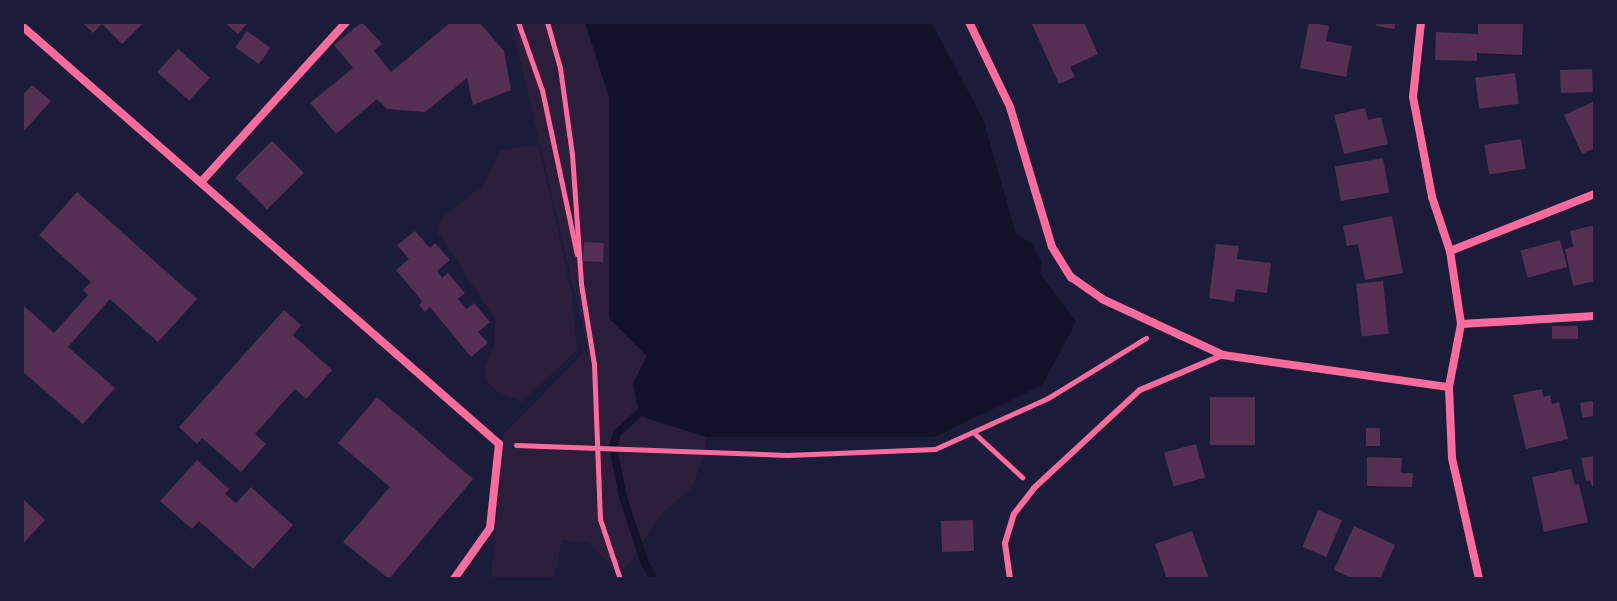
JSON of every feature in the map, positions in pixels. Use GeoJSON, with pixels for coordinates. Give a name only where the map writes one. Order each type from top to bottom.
{"type":"FeatureCollection","features":[{"type":"Feature","properties":{"kind":"street"},"geometry":{"type":"LineString","coordinates":[[202,181],[346,22]]}},
{"type":"Feature","properties":{"kind":"street"},"geometry":{"type":"LineString","coordinates":[[969,22],[1010,107],[1052,247],[1071,277],[1102,299],[1223,355],[1449,387]]}},
{"type":"Feature","properties":{"kind":"street"},"geometry":{"type":"LineString","coordinates":[[1421,22],[1413,97],[1432,197],[1450,251],[1461,324],[1449,387],[1452,458],[1479,579]]}},
{"type":"Feature","properties":{"kind":"street"},"geometry":{"type":"LineString","coordinates":[[22,26],[499,444],[490,528],[454,579]]}},
{"type":"Feature","properties":{"kind":"street"},"geometry":{"type":"LineString","coordinates":[[1450,251],[1595,194]]}},
{"type":"Feature","properties":{"kind":"street"},"geometry":{"type":"LineString","coordinates":[[1461,324],[1595,316]]}},
{"type":"Feature","properties":{"kind":"lane"},"geometry":{"type":"LineString","coordinates":[[1010,579],[1005,543],[1014,514],[1034,488],[1140,390],[1223,355]]}},
{"type":"Feature","properties":{"kind":"path"},"geometry":{"type":"LineString","coordinates":[[518,22],[542,90],[579,267],[594,364],[600,519],[620,579]]}},
{"type":"Feature","properties":{"kind":"path"},"geometry":{"type":"LineString","coordinates":[[547,22],[568,112],[579,267]]}},
{"type":"Feature","properties":{"kind":"path"},"geometry":{"type":"LineString","coordinates":[[499,444],[787,455],[935,449],[1048,398],[1165,327]]}},
{"type":"Feature","properties":{"kind":"path"},"geometry":{"type":"LineString","coordinates":[[973,432],[1034,488]]}},
{"type":"Feature","properties":{"kind":"shaded area"},"geometry":{"type":"Polygon","coordinates":[[[511,22],[585,22],[609,97],[609,318],[647,356],[633,383],[640,415],[706,437],[704,457],[691,489],[662,513],[628,566],[617,572],[589,543],[562,540],[554,579],[491,579],[504,434],[588,348],[511,22]]]}},
{"type":"Feature","properties":{"kind":"shaded area"},"geometry":{"type":"Polygon","coordinates":[[[585,22],[931,22],[983,119],[1016,234],[1031,243],[1041,261],[1040,273],[1076,322],[1042,385],[935,437],[706,437],[640,416],[633,383],[647,356],[609,318],[609,97],[585,22]]]}},
{"type":"Feature","properties":{"kind":"shaded area"},"geometry":{"type":"Polygon","coordinates":[[[539,145],[572,296],[577,350],[522,402],[496,391],[486,380],[484,368],[494,345],[495,319],[436,230],[441,218],[482,186],[500,150],[539,145]]]}},
{"type":"Feature","properties":{"kind":"building"},"geometry":{"type":"Polygon","coordinates":[[[82,22],[144,22],[122,44],[102,24],[93,33],[82,22]]]}},
{"type":"Feature","properties":{"kind":"building"},"geometry":{"type":"Polygon","coordinates":[[[224,22],[249,22],[238,34],[224,22]]]}},
{"type":"Feature","properties":{"kind":"building"},"geometry":{"type":"Polygon","coordinates":[[[362,22],[382,44],[374,51],[391,72],[451,22],[479,22],[504,51],[511,90],[473,105],[467,78],[425,112],[387,109],[377,99],[336,134],[310,103],[353,68],[334,45],[362,22]]]}},
{"type":"Feature","properties":{"kind":"building"},"geometry":{"type":"Polygon","coordinates":[[[1031,22],[1084,22],[1098,54],[1070,67],[1075,77],[1059,84],[1031,22]]]}},
{"type":"Feature","properties":{"kind":"building"},"geometry":{"type":"Polygon","coordinates":[[[1309,22],[1329,26],[1326,41],[1352,46],[1346,77],[1300,68],[1309,22]]]}},
{"type":"Feature","properties":{"kind":"building"},"geometry":{"type":"Polygon","coordinates":[[[1377,22],[1396,22],[1394,29],[1376,26],[1377,22]]]}},
{"type":"Feature","properties":{"kind":"building"},"geometry":{"type":"Polygon","coordinates":[[[1478,22],[1523,22],[1522,55],[1477,53],[1477,61],[1435,60],[1436,32],[1478,34],[1478,22]]]}},
{"type":"Feature","properties":{"kind":"building"},"geometry":{"type":"Polygon","coordinates":[[[247,31],[270,48],[259,64],[235,47],[247,31]]]}},
{"type":"Feature","properties":{"kind":"building"},"geometry":{"type":"Polygon","coordinates":[[[178,49],[210,78],[189,101],[157,72],[178,49]]]}},
{"type":"Feature","properties":{"kind":"building"},"geometry":{"type":"Polygon","coordinates":[[[1592,69],[1593,92],[1561,93],[1560,70],[1592,69]]]}},
{"type":"Feature","properties":{"kind":"building"},"geometry":{"type":"Polygon","coordinates":[[[1515,73],[1519,104],[1479,109],[1475,78],[1515,73]]]}},
{"type":"Feature","properties":{"kind":"building"},"geometry":{"type":"Polygon","coordinates":[[[32,85],[51,101],[22,133],[22,96],[32,85]]]}},
{"type":"Feature","properties":{"kind":"building"},"geometry":{"type":"Polygon","coordinates":[[[1595,101],[1595,148],[1582,154],[1564,115],[1595,101]]]}},
{"type":"Feature","properties":{"kind":"building"},"geometry":{"type":"Polygon","coordinates":[[[1365,108],[1368,120],[1381,117],[1388,144],[1344,154],[1334,115],[1365,108]]]}},
{"type":"Feature","properties":{"kind":"building"},"geometry":{"type":"Polygon","coordinates":[[[1521,139],[1526,169],[1489,174],[1484,145],[1521,139]]]}},
{"type":"Feature","properties":{"kind":"building"},"geometry":{"type":"Polygon","coordinates":[[[272,141],[304,173],[267,210],[235,178],[272,141]]]}},
{"type":"Feature","properties":{"kind":"building"},"geometry":{"type":"Polygon","coordinates":[[[1383,158],[1389,192],[1341,201],[1335,167],[1383,158]]]}},
{"type":"Feature","properties":{"kind":"building"},"geometry":{"type":"Polygon","coordinates":[[[77,192],[197,299],[158,342],[110,299],[68,347],[115,388],[83,424],[22,371],[22,304],[54,333],[88,295],[83,290],[91,282],[39,235],[77,192]]]}},
{"type":"Feature","properties":{"kind":"building"},"geometry":{"type":"Polygon","coordinates":[[[1392,216],[1403,273],[1365,280],[1358,244],[1347,246],[1343,226],[1392,216]]]}},
{"type":"Feature","properties":{"kind":"building"},"geometry":{"type":"Polygon","coordinates":[[[1595,225],[1595,281],[1573,286],[1565,249],[1573,247],[1570,231],[1595,225]]]}},
{"type":"Feature","properties":{"kind":"building"},"geometry":{"type":"Polygon","coordinates":[[[415,231],[430,248],[435,243],[450,260],[437,271],[442,278],[448,273],[465,293],[458,299],[466,309],[474,303],[490,322],[478,332],[488,343],[471,357],[430,307],[425,312],[419,305],[422,301],[396,270],[409,259],[397,245],[415,231]]]}},
{"type":"Feature","properties":{"kind":"building"},"geometry":{"type":"Polygon","coordinates":[[[1560,240],[1567,267],[1528,278],[1520,251],[1560,240]]]}},
{"type":"Feature","properties":{"kind":"building"},"geometry":{"type":"Polygon","coordinates":[[[584,242],[604,243],[603,262],[583,261],[584,242]]]}},
{"type":"Feature","properties":{"kind":"building"},"geometry":{"type":"Polygon","coordinates":[[[1216,244],[1239,246],[1237,259],[1271,263],[1267,293],[1236,289],[1234,302],[1209,298],[1216,244]]]}},
{"type":"Feature","properties":{"kind":"building"},"geometry":{"type":"Polygon","coordinates":[[[1383,281],[1389,334],[1362,337],[1356,284],[1383,281]]]}},
{"type":"Feature","properties":{"kind":"building"},"geometry":{"type":"Polygon","coordinates":[[[284,310],[301,325],[293,335],[332,370],[306,399],[295,389],[255,434],[266,444],[241,472],[202,438],[197,444],[179,427],[284,310]]]}},
{"type":"Feature","properties":{"kind":"building"},"geometry":{"type":"Polygon","coordinates":[[[1552,326],[1578,326],[1578,339],[1552,339],[1552,326]]]}},
{"type":"Feature","properties":{"kind":"building"},"geometry":{"type":"Polygon","coordinates":[[[1542,389],[1543,397],[1550,395],[1552,404],[1559,402],[1568,439],[1526,449],[1513,395],[1542,389]]]}},
{"type":"Feature","properties":{"kind":"building"},"geometry":{"type":"Polygon","coordinates":[[[377,397],[473,479],[389,579],[343,542],[390,487],[338,443],[377,397]]]}},
{"type":"Feature","properties":{"kind":"building"},"geometry":{"type":"Polygon","coordinates":[[[1210,397],[1255,397],[1255,445],[1210,445],[1210,397]]]}},
{"type":"Feature","properties":{"kind":"building"},"geometry":{"type":"Polygon","coordinates":[[[1593,401],[1595,416],[1582,418],[1580,403],[1593,401]]]}},
{"type":"Feature","properties":{"kind":"building"},"geometry":{"type":"Polygon","coordinates":[[[1366,428],[1380,428],[1380,446],[1366,446],[1366,428]]]}},
{"type":"Feature","properties":{"kind":"building"},"geometry":{"type":"Polygon","coordinates":[[[1196,444],[1205,478],[1173,486],[1164,453],[1196,444]]]}},
{"type":"Feature","properties":{"kind":"building"},"geometry":{"type":"Polygon","coordinates":[[[1595,456],[1595,487],[1592,487],[1590,480],[1586,481],[1581,458],[1595,456]]]}},
{"type":"Feature","properties":{"kind":"building"},"geometry":{"type":"Polygon","coordinates":[[[1367,457],[1402,458],[1401,473],[1413,473],[1412,487],[1367,486],[1367,457]]]}},
{"type":"Feature","properties":{"kind":"building"},"geometry":{"type":"Polygon","coordinates":[[[197,460],[229,489],[225,494],[236,503],[251,487],[293,525],[253,569],[199,521],[192,529],[160,501],[197,460]]]}},
{"type":"Feature","properties":{"kind":"building"},"geometry":{"type":"Polygon","coordinates":[[[1571,469],[1575,485],[1579,484],[1588,522],[1544,532],[1532,477],[1571,469]]]}},
{"type":"Feature","properties":{"kind":"building"},"geometry":{"type":"Polygon","coordinates":[[[22,498],[45,520],[22,545],[22,498]]]}},
{"type":"Feature","properties":{"kind":"building"},"geometry":{"type":"Polygon","coordinates":[[[1318,510],[1342,520],[1326,557],[1302,547],[1318,510]]]}},
{"type":"Feature","properties":{"kind":"building"},"geometry":{"type":"Polygon","coordinates":[[[973,520],[974,551],[942,552],[941,521],[973,520]]]}},
{"type":"Feature","properties":{"kind":"building"},"geometry":{"type":"Polygon","coordinates":[[[1354,526],[1395,545],[1380,579],[1354,579],[1334,570],[1354,526]]]}},
{"type":"Feature","properties":{"kind":"building"},"geometry":{"type":"Polygon","coordinates":[[[1192,531],[1209,579],[1167,579],[1155,544],[1192,531]]]}},
{"type":"Feature","properties":{"kind":"waterway"},"geometry":{"type":"LineString","coordinates":[[644,409],[617,433],[613,447],[623,497],[645,564],[654,579]]}}]}
